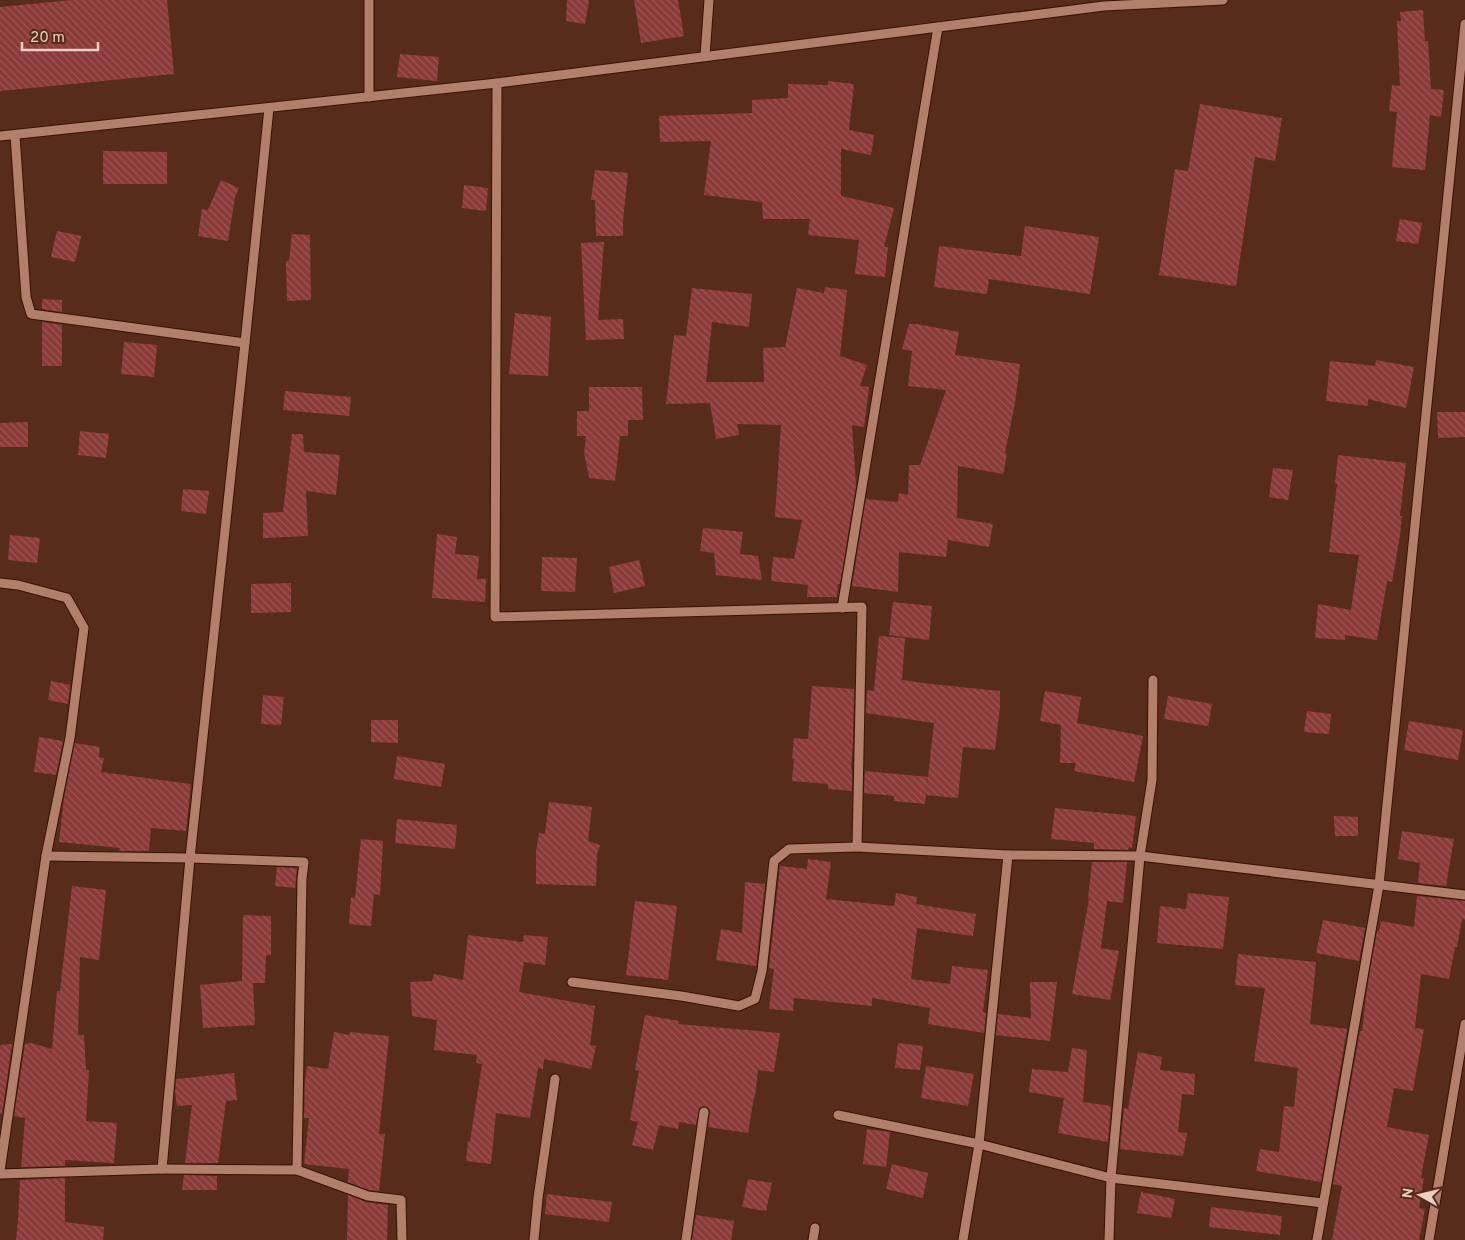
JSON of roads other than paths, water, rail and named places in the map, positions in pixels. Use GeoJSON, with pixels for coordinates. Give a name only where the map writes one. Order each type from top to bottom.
{"type":"FeatureCollection","features":[{"type":"Feature","properties":{"kind":"street"},"geometry":{"type":"LineString","coordinates":[[369,97],[370,0]]}},
{"type":"Feature","properties":{"kind":"street"},"geometry":{"type":"LineString","coordinates":[[706,56],[710,0]]}},
{"type":"Feature","properties":{"kind":"street"},"geometry":{"type":"LineString","coordinates":[[0,136],[497,83],[938,27],[1104,3],[1223,0]]}},
{"type":"Feature","properties":{"kind":"street"},"geometry":{"type":"LineString","coordinates":[[1318,1240],[1379,885],[1465,24]]}},
{"type":"Feature","properties":{"kind":"street"},"geometry":{"type":"LineString","coordinates":[[842,608],[938,27]]}},
{"type":"Feature","properties":{"kind":"street"},"geometry":{"type":"LineString","coordinates":[[497,83],[495,617],[862,607],[857,848]]}},
{"type":"Feature","properties":{"kind":"street"},"geometry":{"type":"LineString","coordinates":[[162,1169],[190,858],[269,108]]}},
{"type":"Feature","properties":{"kind":"street"},"geometry":{"type":"LineString","coordinates":[[14,135],[26,297],[31,314],[245,343]]}},
{"type":"Feature","properties":{"kind":"street"},"geometry":{"type":"LineString","coordinates":[[0,583],[18,585],[67,598],[84,628],[70,738],[46,856],[0,1173],[162,1169],[297,1170],[368,1196],[401,1200],[402,1240]]}},
{"type":"Feature","properties":{"kind":"street"},"geometry":{"type":"LineString","coordinates":[[1109,1240],[1111,1178],[1140,856],[1152,780],[1153,680]]}},
{"type":"Feature","properties":{"kind":"street"},"geometry":{"type":"LineString","coordinates":[[572,982],[681,996],[739,1006],[756,1000],[762,971],[774,861],[788,849],[857,848],[1008,855],[1140,856],[1465,894]]}},
{"type":"Feature","properties":{"kind":"street"},"geometry":{"type":"LineString","coordinates":[[963,1240],[980,1144],[1008,855]]}},
{"type":"Feature","properties":{"kind":"street"},"geometry":{"type":"LineString","coordinates":[[46,856],[304,862],[302,879],[297,1170]]}},
{"type":"Feature","properties":{"kind":"street"},"geometry":{"type":"LineString","coordinates":[[1430,1240],[1465,1024]]}},
{"type":"Feature","properties":{"kind":"street"},"geometry":{"type":"LineString","coordinates":[[534,1240],[555,1079]]}},
{"type":"Feature","properties":{"kind":"street"},"geometry":{"type":"LineString","coordinates":[[686,1240],[704,1112]]}},
{"type":"Feature","properties":{"kind":"street"},"geometry":{"type":"LineString","coordinates":[[838,1115],[980,1144],[1111,1178],[1323,1203]]}},
{"type":"Feature","properties":{"kind":"street"},"geometry":{"type":"LineString","coordinates":[[813,1240],[815,1228]]}}]}
